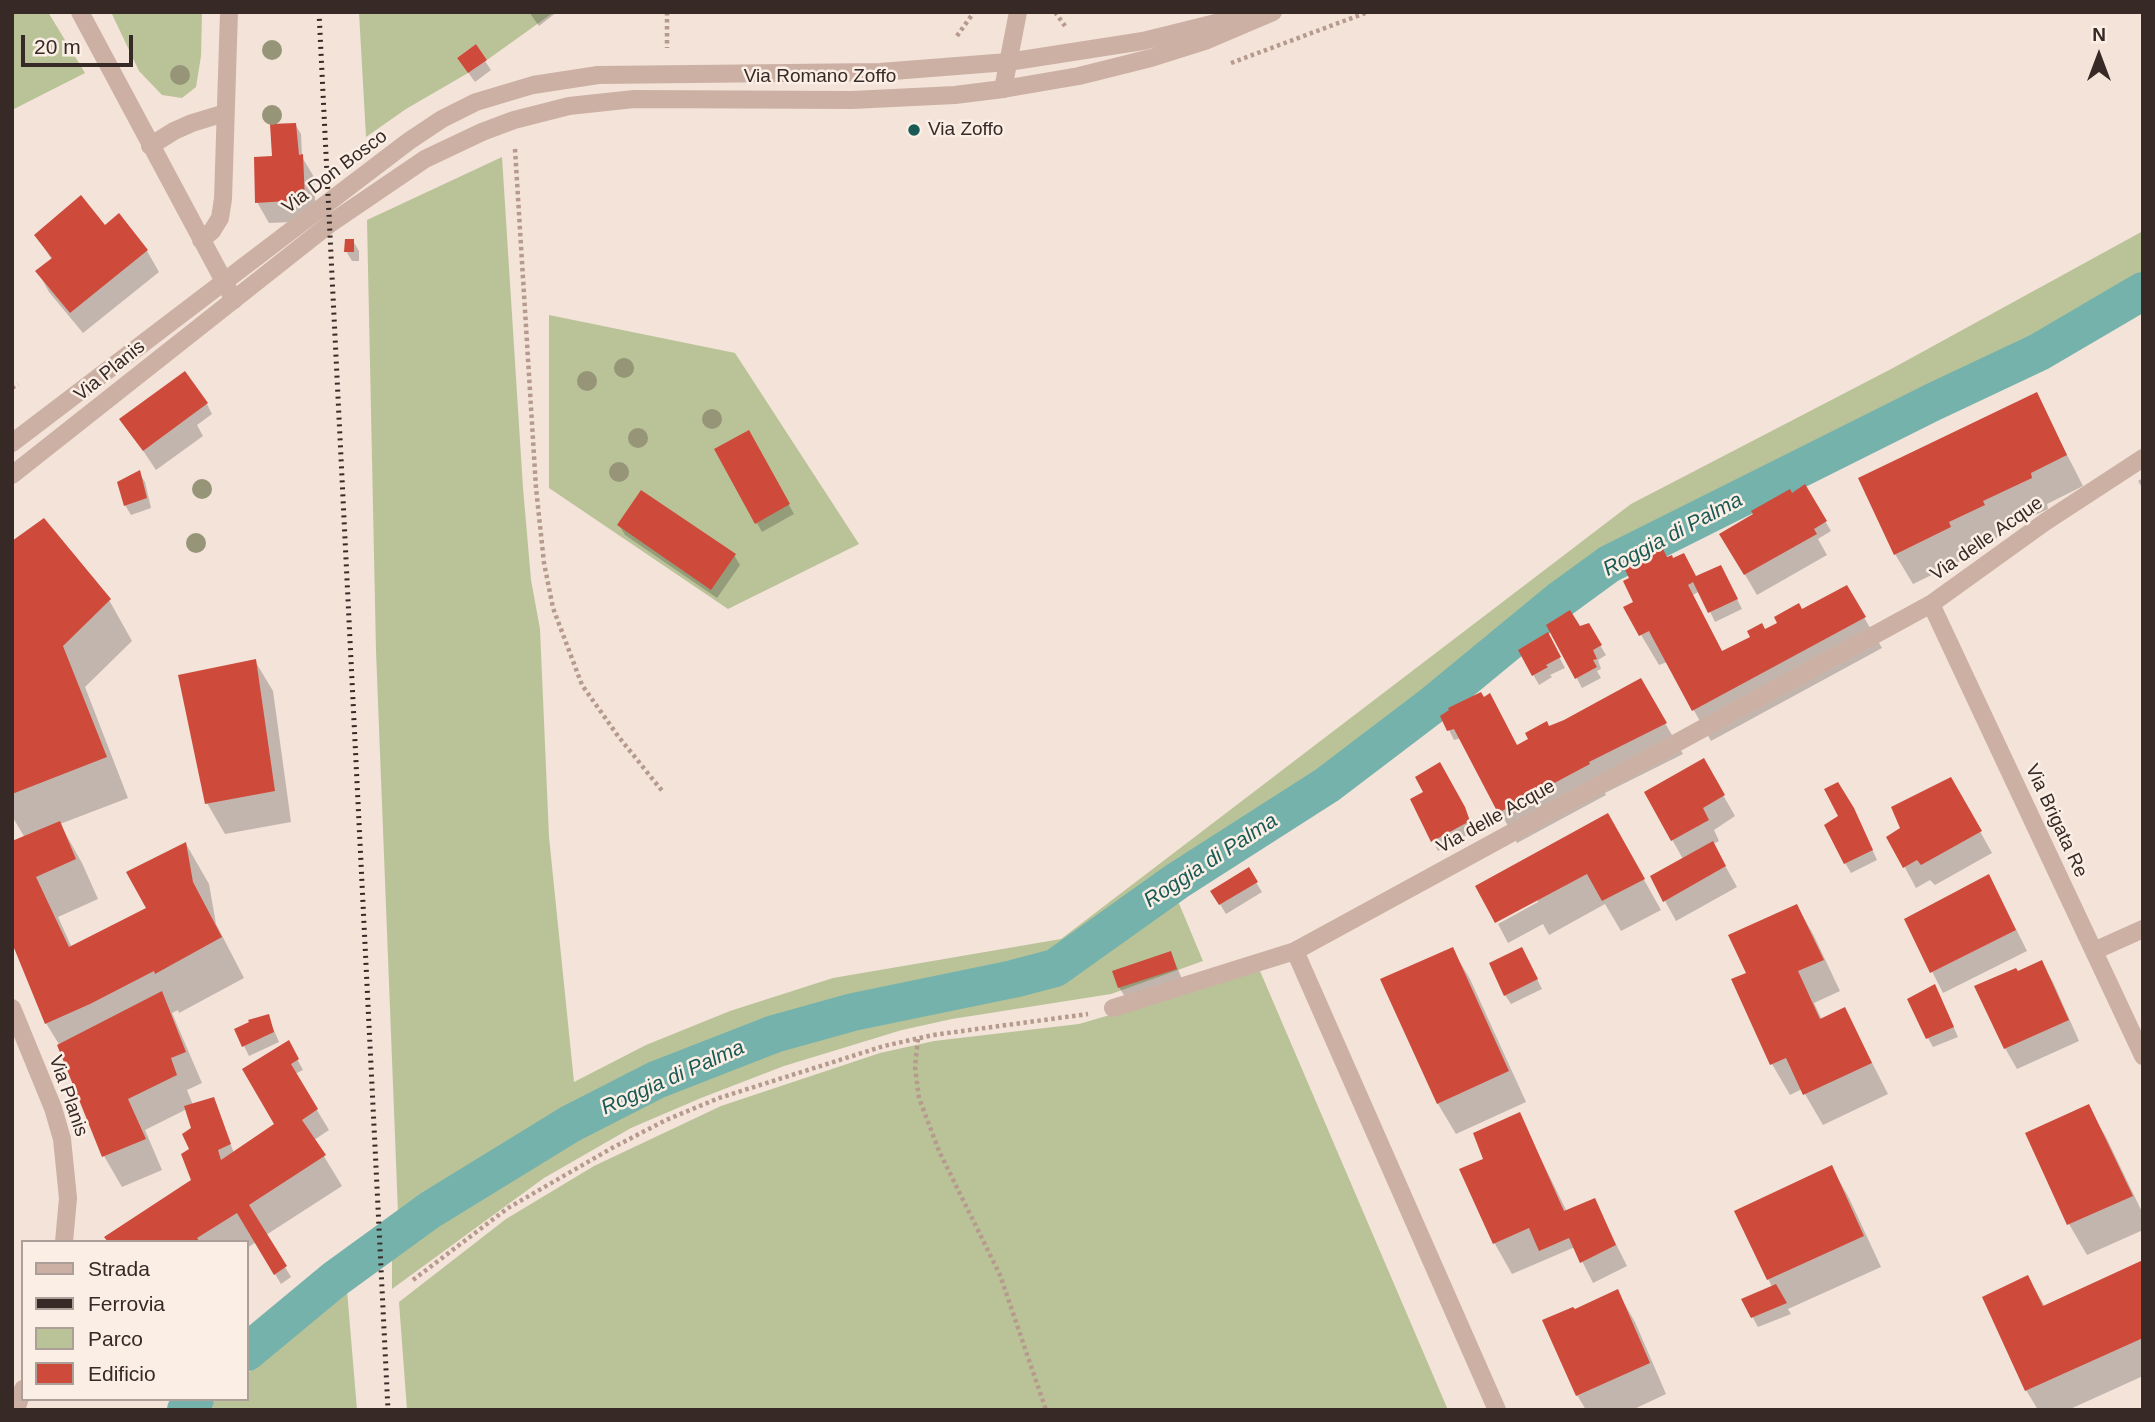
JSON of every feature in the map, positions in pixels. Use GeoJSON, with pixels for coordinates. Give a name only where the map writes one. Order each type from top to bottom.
{"type":"FeatureCollection","features":[{"type":"Feature","properties":{"kind":"street"},"geometry":{"type":"LineString","coordinates":[[80,12],[234,300]]}},
{"type":"Feature","properties":{"kind":"street"},"geometry":{"type":"LineString","coordinates":[[201,240],[212,231],[220,218],[222,208],[229,12]]}},
{"type":"Feature","properties":{"kind":"street"},"geometry":{"type":"LineString","coordinates":[[1003,89],[1018,12]]}},
{"type":"Feature","properties":{"kind":"street","name":"Via Romano Zoffo"},"geometry":{"type":"LineString","coordinates":[[475,102],[533,85],[598,75],[880,72],[1008,62],[1143,41],[1257,12]]}},
{"type":"Feature","properties":{"kind":"street","name":"Via Romano Zoffo"},"geometry":{"type":"LineString","coordinates":[[374,192],[425,159],[482,132],[514,120],[569,106],[634,99],[852,100],[955,95],[1003,89],[1079,76],[1151,58],[1205,41],[1273,12]]}},
{"type":"Feature","properties":{"kind":"street","name":"Via Don Bosco"},"geometry":{"type":"LineString","coordinates":[[225,282],[409,141],[442,119],[475,102]]}},
{"type":"Feature","properties":{"kind":"street"},"geometry":{"type":"LineString","coordinates":[[150,146],[192,122],[225,113]]}},
{"type":"Feature","properties":{"kind":"street","name":"Via Don Bosco"},"geometry":{"type":"LineString","coordinates":[[234,300],[374,192]]}},
{"type":"Feature","properties":{"kind":"street","name":"Via Planis"},"geometry":{"type":"LineString","coordinates":[[12,443],[225,282]]}},
{"type":"Feature","properties":{"kind":"street","name":"Via Planis"},"geometry":{"type":"LineString","coordinates":[[12,475],[234,300]]}},
{"type":"Feature","properties":{"kind":"street","name":"Via delle Acque"},"geometry":{"type":"LineString","coordinates":[[1113,1008],[1295,951],[1931,604],[2045,522],[2143,458]]}},
{"type":"Feature","properties":{"kind":"street","name":"Via Brigata Re"},"geometry":{"type":"LineString","coordinates":[[1931,604],[2143,1056]]}},
{"type":"Feature","properties":{"kind":"street"},"geometry":{"type":"LineString","coordinates":[[2094,951],[2143,929]]}},
{"type":"Feature","properties":{"kind":"street"},"geometry":{"type":"LineString","coordinates":[[1295,951],[1497,1410]]}},
{"type":"Feature","properties":{"kind":"street","name":"Via Planis"},"geometry":{"type":"LineString","coordinates":[[12,1008],[53,1108],[62,1139],[68,1198],[64,1240]]}},
{"type":"Feature","properties":{"kind":"path"},"geometry":{"type":"LineString","coordinates":[[667,12],[667,49]]}},
{"type":"Feature","properties":{"kind":"path"},"geometry":{"type":"LineString","coordinates":[[514,120],[536,488],[544,564],[553,608],[582,685],[663,792]]}},
{"type":"Feature","properties":{"kind":"path"},"geometry":{"type":"LineString","coordinates":[[12,388],[19,384]]}},
{"type":"Feature","properties":{"kind":"path"},"geometry":{"type":"LineString","coordinates":[[413,1280],[508,1208],[612,1148],[666,1120],[719,1098],[918,1038],[1074,1017],[1113,1008]]}},
{"type":"Feature","properties":{"kind":"path"},"geometry":{"type":"LineString","coordinates":[[918,1038],[915,1067],[919,1098],[939,1151],[1000,1275],[1046,1410]]}},
{"type":"Feature","properties":{"kind":"green space"},"geometry":{"type":"Polygon","coordinates":[[[12,12],[48,12],[85,73],[12,110],[12,12]]]}},
{"type":"Feature","properties":{"kind":"green space"},"geometry":{"type":"Polygon","coordinates":[[[111,12],[202,12],[201,56],[196,87],[182,98],[162,95],[139,71],[111,12]]]}},
{"type":"Feature","properties":{"kind":"green space"},"geometry":{"type":"Polygon","coordinates":[[[359,12],[554,12],[487,60],[476,44],[457,58],[468,73],[406,109],[366,137],[359,12]]]}},
{"type":"Feature","properties":{"kind":"green space"},"geometry":{"type":"Polygon","coordinates":[[[502,157],[523,488],[531,580],[540,629],[549,837],[574,1082],[646,1045],[730,1011],[833,978],[1061,939],[1631,504],[1893,368],[2143,231],[2143,281],[1616,549],[1418,705],[1059,957],[770,1023],[601,1096],[392,1230],[392,1221],[398,1213],[376,651],[367,220],[502,157]]]}},
{"type":"Feature","properties":{"kind":"green space"},"geometry":{"type":"Polygon","coordinates":[[[549,315],[735,353],[859,544],[728,609],[549,488],[549,315]]]}},
{"type":"Feature","properties":{"kind":"green space"},"geometry":{"type":"Polygon","coordinates":[[[1175,894],[1203,961],[1111,994],[952,1019],[902,1030],[784,1066],[701,1098],[631,1128],[544,1178],[392,1289],[392,1259],[437,1223],[564,1141],[669,1090],[746,1058],[903,1011],[1029,988],[1062,976],[1175,894]]]}},
{"type":"Feature","properties":{"kind":"green space"},"geometry":{"type":"Polygon","coordinates":[[[1260,971],[1448,1410],[407,1410],[399,1302],[506,1219],[594,1166],[721,1106],[880,1053],[934,1041],[1079,1024],[1260,971]]]}},
{"type":"Feature","properties":{"kind":"green space"},"geometry":{"type":"Polygon","coordinates":[[[347,1290],[357,1410],[205,1410],[215,1401],[248,1401],[248,1373],[347,1290]]]}},
{"type":"Feature","properties":{"kind":"building"},"geometry":{"type":"Polygon","coordinates":[[[476,44],[487,60],[468,73],[457,58],[476,44]]]}},
{"type":"Feature","properties":{"kind":"building"},"geometry":{"type":"Polygon","coordinates":[[[296,123],[299,155],[303,154],[305,200],[255,203],[254,157],[272,156],[270,124],[296,123]]]}},
{"type":"Feature","properties":{"kind":"building"},"geometry":{"type":"Polygon","coordinates":[[[81,195],[105,225],[119,213],[148,250],[70,313],[35,271],[52,258],[34,235],[81,195]]]}},
{"type":"Feature","properties":{"kind":"building"},"geometry":{"type":"Polygon","coordinates":[[[345,239],[354,239],[354,252],[344,252],[345,239]]]}},
{"type":"Feature","properties":{"kind":"building"},"geometry":{"type":"Polygon","coordinates":[[[185,371],[208,403],[143,451],[119,419],[185,371]]]}},
{"type":"Feature","properties":{"kind":"building"},"geometry":{"type":"Polygon","coordinates":[[[2037,392],[2067,455],[2031,473],[2032,478],[1983,501],[1985,505],[1949,522],[1951,527],[1894,555],[1858,478],[2037,392]]]}},
{"type":"Feature","properties":{"kind":"building"},"geometry":{"type":"Polygon","coordinates":[[[749,430],[790,504],[755,524],[714,449],[749,430]]]}},
{"type":"Feature","properties":{"kind":"building"},"geometry":{"type":"Polygon","coordinates":[[[140,470],[147,498],[124,506],[117,482],[140,470]]]}},
{"type":"Feature","properties":{"kind":"building"},"geometry":{"type":"Polygon","coordinates":[[[1805,484],[1827,521],[1814,529],[1817,534],[1744,575],[1719,534],[1753,514],[1751,511],[1790,489],[1792,493],[1805,484]]]}},
{"type":"Feature","properties":{"kind":"building"},"geometry":{"type":"Polygon","coordinates":[[[641,490],[736,554],[711,590],[617,525],[641,490]]]}},
{"type":"Feature","properties":{"kind":"building"},"geometry":{"type":"Polygon","coordinates":[[[44,518],[111,599],[63,646],[107,757],[12,794],[12,541],[44,518]]]}},
{"type":"Feature","properties":{"kind":"building"},"geometry":{"type":"Polygon","coordinates":[[[1661,545],[1667,557],[1672,555],[1673,558],[1684,553],[1696,576],[1721,565],[1738,599],[1708,613],[1693,582],[1688,585],[1722,651],[1750,637],[1747,631],[1762,623],[1765,629],[1777,623],[1774,617],[1799,603],[1802,609],[1847,585],[1866,617],[1692,711],[1649,631],[1639,636],[1623,607],[1633,602],[1623,581],[1629,578],[1623,566],[1661,545]]]}},
{"type":"Feature","properties":{"kind":"building"},"geometry":{"type":"Polygon","coordinates":[[[1570,610],[1580,626],[1589,623],[1602,645],[1593,650],[1597,659],[1593,660],[1597,667],[1575,679],[1546,625],[1570,610]]]}},
{"type":"Feature","properties":{"kind":"building"},"geometry":{"type":"Polygon","coordinates":[[[1548,632],[1561,657],[1532,676],[1518,650],[1548,632]]]}},
{"type":"Feature","properties":{"kind":"building"},"geometry":{"type":"Polygon","coordinates":[[[256,659],[275,791],[205,804],[178,675],[256,659]]]}},
{"type":"Feature","properties":{"kind":"building"},"geometry":{"type":"Polygon","coordinates":[[[1641,678],[1667,723],[1589,762],[1590,764],[1498,813],[1454,729],[1447,731],[1440,716],[1449,710],[1448,708],[1481,692],[1484,697],[1490,693],[1517,745],[1528,739],[1525,733],[1547,721],[1549,726],[1564,720],[1641,678]]]}},
{"type":"Feature","properties":{"kind":"building"},"geometry":{"type":"Polygon","coordinates":[[[1704,758],[1725,795],[1703,808],[1709,820],[1671,841],[1644,792],[1704,758]]]}},
{"type":"Feature","properties":{"kind":"building"},"geometry":{"type":"Polygon","coordinates":[[[1440,762],[1470,821],[1431,842],[1410,799],[1423,792],[1415,777],[1440,762]]]}},
{"type":"Feature","properties":{"kind":"building"},"geometry":{"type":"Polygon","coordinates":[[[1951,777],[1982,831],[1921,865],[1917,860],[1903,868],[1886,837],[1900,828],[1891,807],[1951,777]]]}},
{"type":"Feature","properties":{"kind":"building"},"geometry":{"type":"Polygon","coordinates":[[[1838,782],[1854,808],[1873,850],[1844,864],[1824,825],[1838,816],[1824,789],[1838,782]]]}},
{"type":"Feature","properties":{"kind":"building"},"geometry":{"type":"Polygon","coordinates":[[[1608,813],[1645,879],[1602,901],[1587,874],[1495,923],[1475,886],[1608,813]]]}},
{"type":"Feature","properties":{"kind":"building"},"geometry":{"type":"Polygon","coordinates":[[[60,821],[76,859],[36,877],[69,947],[146,908],[126,872],[186,842],[193,882],[222,937],[155,974],[154,971],[45,1024],[12,943],[12,841],[60,821]]]}},
{"type":"Feature","properties":{"kind":"building"},"geometry":{"type":"Polygon","coordinates":[[[1713,841],[1726,866],[1663,902],[1650,876],[1713,841]]]}},
{"type":"Feature","properties":{"kind":"building"},"geometry":{"type":"Polygon","coordinates":[[[1249,867],[1258,882],[1219,905],[1210,891],[1249,867]]]}},
{"type":"Feature","properties":{"kind":"building"},"geometry":{"type":"Polygon","coordinates":[[[1989,874],[2016,930],[1930,973],[1904,919],[1989,874]]]}},
{"type":"Feature","properties":{"kind":"building"},"geometry":{"type":"Polygon","coordinates":[[[1797,904],[1824,960],[1798,971],[1820,1019],[1845,1007],[1872,1063],[1803,1095],[1786,1058],[1770,1065],[1731,979],[1746,973],[1728,935],[1797,904]]]}},
{"type":"Feature","properties":{"kind":"building"},"geometry":{"type":"Polygon","coordinates":[[[1453,947],[1509,1071],[1437,1104],[1380,979],[1453,947]]]}},
{"type":"Feature","properties":{"kind":"building"},"geometry":{"type":"Polygon","coordinates":[[[1522,947],[1538,979],[1504,996],[1489,963],[1522,947]]]}},
{"type":"Feature","properties":{"kind":"building"},"geometry":{"type":"Polygon","coordinates":[[[1171,951],[1177,969],[1118,988],[1112,971],[1171,951]]]}},
{"type":"Feature","properties":{"kind":"building"},"geometry":{"type":"Polygon","coordinates":[[[2042,960],[2069,1020],[2004,1049],[1974,986],[2042,960]]]}},
{"type":"Feature","properties":{"kind":"building"},"geometry":{"type":"Polygon","coordinates":[[[1935,984],[1954,1027],[1926,1039],[1907,999],[1935,984]]]}},
{"type":"Feature","properties":{"kind":"building"},"geometry":{"type":"Polygon","coordinates":[[[162,991],[186,1052],[171,1058],[177,1075],[128,1099],[146,1139],[102,1157],[57,1045],[162,991]]]}},
{"type":"Feature","properties":{"kind":"building"},"geometry":{"type":"Polygon","coordinates":[[[269,1014],[274,1032],[242,1047],[234,1029],[249,1022],[248,1020],[269,1014]]]}},
{"type":"Feature","properties":{"kind":"building"},"geometry":{"type":"Polygon","coordinates":[[[289,1040],[299,1059],[291,1064],[318,1109],[302,1120],[326,1155],[249,1205],[287,1266],[274,1275],[237,1213],[197,1238],[198,1240],[106,1240],[104,1237],[191,1180],[181,1154],[189,1149],[182,1134],[191,1128],[184,1106],[214,1097],[231,1144],[218,1150],[221,1160],[274,1124],[242,1069],[289,1040]]]}},
{"type":"Feature","properties":{"kind":"building"},"geometry":{"type":"Polygon","coordinates":[[[2089,1104],[2133,1196],[2067,1225],[2025,1133],[2089,1104]]]}},
{"type":"Feature","properties":{"kind":"building"},"geometry":{"type":"Polygon","coordinates":[[[1520,1112],[1564,1211],[1595,1198],[1616,1245],[1580,1263],[1569,1238],[1539,1251],[1529,1228],[1493,1244],[1459,1169],[1483,1159],[1473,1133],[1520,1112]]]}},
{"type":"Feature","properties":{"kind":"building"},"geometry":{"type":"Polygon","coordinates":[[[1832,1165],[1864,1236],[1767,1280],[1734,1211],[1832,1165]]]}},
{"type":"Feature","properties":{"kind":"building"},"geometry":{"type":"Polygon","coordinates":[[[2143,1260],[2143,1338],[2025,1391],[1982,1297],[2028,1275],[2043,1306],[2143,1260]]]}},
{"type":"Feature","properties":{"kind":"building"},"geometry":{"type":"Polygon","coordinates":[[[1776,1284],[1787,1303],[1751,1318],[1741,1299],[1776,1284]]]}},
{"type":"Feature","properties":{"kind":"building"},"geometry":{"type":"Polygon","coordinates":[[[1618,1289],[1650,1363],[1576,1396],[1542,1320],[1573,1307],[1575,1309],[1618,1289]]]}},
{"type":"Feature","properties":{"kind":"waterway","name":"Roggia di Palma"},"geometry":{"type":"LineString","coordinates":[[248,1351],[335,1279],[430,1210],[570,1124],[656,1080],[774,1034],[853,1012],[1055,968],[1177,881],[1327,785],[1609,564],[2039,352],[2143,291]]}},
{"type":"Feature","properties":{"kind":"waterway","name":"Roggia di Palma"},"geometry":{"type":"LineString","coordinates":[[186,1410],[193,1401]]}},
{"type":"Feature","properties":{"kind":"railway"},"geometry":{"type":"LineString","coordinates":[[319,12],[388,1410]]}},
{"type":"Feature","properties":{"kind":"place","name":"Via Zoffo"},"geometry":{"type":"Point","coordinates":[914,130]}}]}
